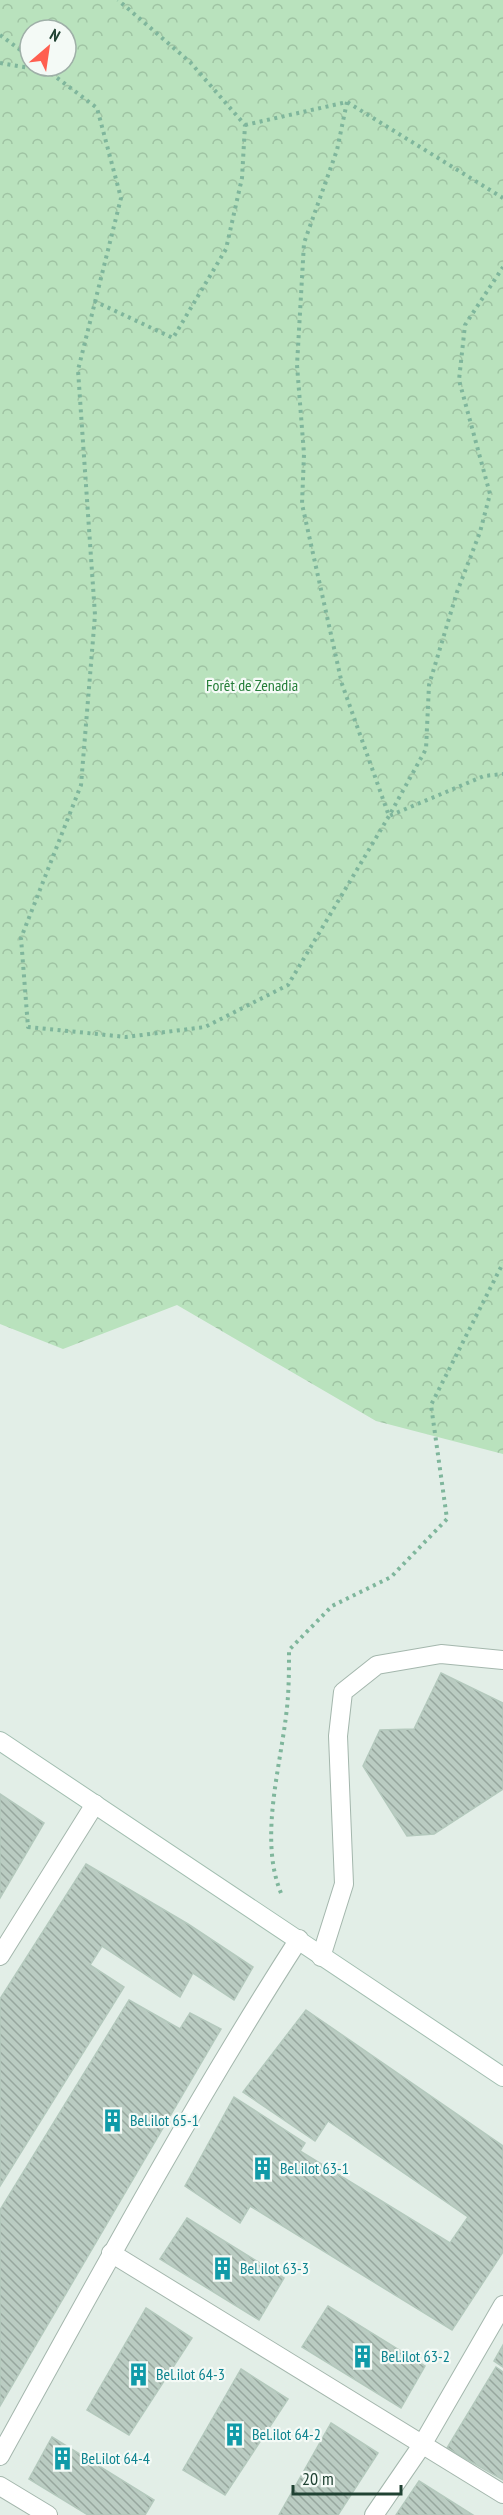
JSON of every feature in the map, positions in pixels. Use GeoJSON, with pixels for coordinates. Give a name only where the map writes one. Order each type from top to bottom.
{"type":"FeatureCollection","features":[{"type":"Feature","properties":{"kind":"street"},"geometry":{"type":"LineString","coordinates":[[321,1957],[344,1884],[338,1736],[343,1692],[378,1665],[441,1654],[503,1660]]}},
{"type":"Feature","properties":{"kind":"street"},"geometry":{"type":"LineString","coordinates":[[0,1741],[503,2077]]}},
{"type":"Feature","properties":{"kind":"street"},"geometry":{"type":"LineString","coordinates":[[0,1956],[95,1804]]}},
{"type":"Feature","properties":{"kind":"street"},"geometry":{"type":"LineString","coordinates":[[0,2456],[111,2253],[234,2040],[299,1939]]}},
{"type":"Feature","properties":{"kind":"street"},"geometry":{"type":"LineString","coordinates":[[111,2253],[503,2494]]}},
{"type":"Feature","properties":{"kind":"street"},"geometry":{"type":"LineString","coordinates":[[374,2515],[422,2445],[503,2305]]}},
{"type":"Feature","properties":{"kind":"street"},"geometry":{"type":"LineString","coordinates":[[0,2487],[48,2515]]}},
{"type":"Feature","properties":{"kind":"path"},"geometry":{"type":"LineString","coordinates":[[94,302],[173,338],[226,249],[242,178],[245,125],[190,62],[118,0]]}},
{"type":"Feature","properties":{"kind":"path"},"geometry":{"type":"LineString","coordinates":[[0,35],[18,48]]}},
{"type":"Feature","properties":{"kind":"path"},"geometry":{"type":"LineString","coordinates":[[0,63],[18,66]]}},
{"type":"Feature","properties":{"kind":"path"},"geometry":{"type":"LineString","coordinates":[[58,78],[97,108],[121,198],[78,370],[95,615],[81,785],[21,938],[28,1027],[126,1037],[206,1027],[288,986],[426,749],[429,685],[457,592],[480,532],[490,494],[459,380],[465,325],[503,267]]}},
{"type":"Feature","properties":{"kind":"path"},"geometry":{"type":"LineString","coordinates":[[245,125],[347,102],[503,198]]}},
{"type":"Feature","properties":{"kind":"path"},"geometry":{"type":"LineString","coordinates":[[347,102],[337,150],[304,243],[297,365],[304,454],[302,504],[342,684],[389,816]]}},
{"type":"Feature","properties":{"kind":"path"},"geometry":{"type":"LineString","coordinates":[[389,816],[484,776],[503,774]]}},
{"type":"Feature","properties":{"kind":"path"},"geometry":{"type":"LineString","coordinates":[[282,1898],[274,1876],[272,1814],[288,1697],[289,1650],[332,1606],[391,1577],[447,1519],[431,1405],[503,1263]]}},
{"type":"Feature","properties":{"kind":"green space","name":"Forêt de Zenadia"},"geometry":{"type":"Polygon","coordinates":[[[0,0],[503,0],[503,1454],[376,1421],[177,1305],[63,1349],[0,1324],[0,0]]]}},
{"type":"Feature","properties":{"kind":"building"},"geometry":{"type":"Polygon","coordinates":[[[441,1673],[503,1703],[503,1789],[434,1834],[407,1836],[363,1766],[380,1730],[414,1729],[441,1673]]]}},
{"type":"Feature","properties":{"kind":"building"},"geometry":{"type":"Polygon","coordinates":[[[0,1794],[44,1823],[0,1898],[0,1794]]]}},
{"type":"Feature","properties":{"kind":"building"},"geometry":{"type":"Polygon","coordinates":[[[86,1864],[188,1924],[253,1967],[234,2000],[193,1973],[180,1997],[102,1946],[90,1965],[124,1987],[0,2186],[0,1999],[86,1864]]]}},
{"type":"Feature","properties":{"kind":"building","name":"Bel.ilot 65-1"},"geometry":{"type":"Polygon","coordinates":[[[129,2000],[180,2029],[190,2013],[221,2029],[0,2406],[0,2210],[129,2000]]]}},
{"type":"Feature","properties":{"kind":"building","name":"Bel.ilot 63-1"},"geometry":{"type":"Polygon","coordinates":[[[306,2010],[503,2146],[503,2252],[452,2330],[250,2206],[240,2223],[185,2186],[234,2097],[305,2143],[300,2151],[450,2243],[468,2217],[328,2121],[315,2141],[243,2092],[306,2010]]]}},
{"type":"Feature","properties":{"kind":"building","name":"Bel.ilot 63-3"},"geometry":{"type":"Polygon","coordinates":[[[187,2218],[284,2278],[259,2320],[160,2259],[187,2218]]]}},
{"type":"Feature","properties":{"kind":"building","name":"Bel.ilot 63-2"},"geometry":{"type":"Polygon","coordinates":[[[328,2306],[425,2366],[401,2408],[302,2347],[328,2306]]]}},
{"type":"Feature","properties":{"kind":"building","name":"Bel.ilot 64-3"},"geometry":{"type":"Polygon","coordinates":[[[146,2308],[192,2338],[129,2435],[87,2410],[146,2308]]]}},
{"type":"Feature","properties":{"kind":"building"},"geometry":{"type":"Polygon","coordinates":[[[503,2345],[503,2367],[494,2361],[503,2345]]]}},
{"type":"Feature","properties":{"kind":"building"},"geometry":{"type":"Polygon","coordinates":[[[496,2367],[503,2372],[503,2480],[447,2448],[496,2367]]]}},
{"type":"Feature","properties":{"kind":"building","name":"Bel.ilot 64-2"},"geometry":{"type":"Polygon","coordinates":[[[241,2369],[288,2399],[225,2495],[183,2470],[241,2369]]]}},
{"type":"Feature","properties":{"kind":"building"},"geometry":{"type":"Polygon","coordinates":[[[331,2423],[378,2453],[338,2515],[279,2515],[331,2423]]]}},
{"type":"Feature","properties":{"kind":"building","name":"Bel.ilot 64-4"},"geometry":{"type":"Polygon","coordinates":[[[52,2437],[154,2500],[145,2515],[88,2515],[29,2479],[52,2437]]]}},
{"type":"Feature","properties":{"kind":"building"},"geometry":{"type":"Polygon","coordinates":[[[419,2481],[473,2515],[396,2515],[419,2481]]]}},
{"type":"Feature","properties":{"kind":"place","name":"Bel.ilot 65-1"},"geometry":{"type":"Point","coordinates":[112,2120]}},
{"type":"Feature","properties":{"kind":"place","name":"Bel.ilot 63-1"},"geometry":{"type":"Point","coordinates":[262,2168]}},
{"type":"Feature","properties":{"kind":"place","name":"Bel.ilot 63-3"},"geometry":{"type":"Point","coordinates":[222,2268]}},
{"type":"Feature","properties":{"kind":"place","name":"Bel.ilot 63-2"},"geometry":{"type":"Point","coordinates":[363,2356]}},
{"type":"Feature","properties":{"kind":"place","name":"Bel.ilot 64-3"},"geometry":{"type":"Point","coordinates":[138,2374]}},
{"type":"Feature","properties":{"kind":"place","name":"Bel.ilot 64-2"},"geometry":{"type":"Point","coordinates":[234,2434]}},
{"type":"Feature","properties":{"kind":"place","name":"Bel.ilot 64-4"},"geometry":{"type":"Point","coordinates":[63,2458]}}]}
